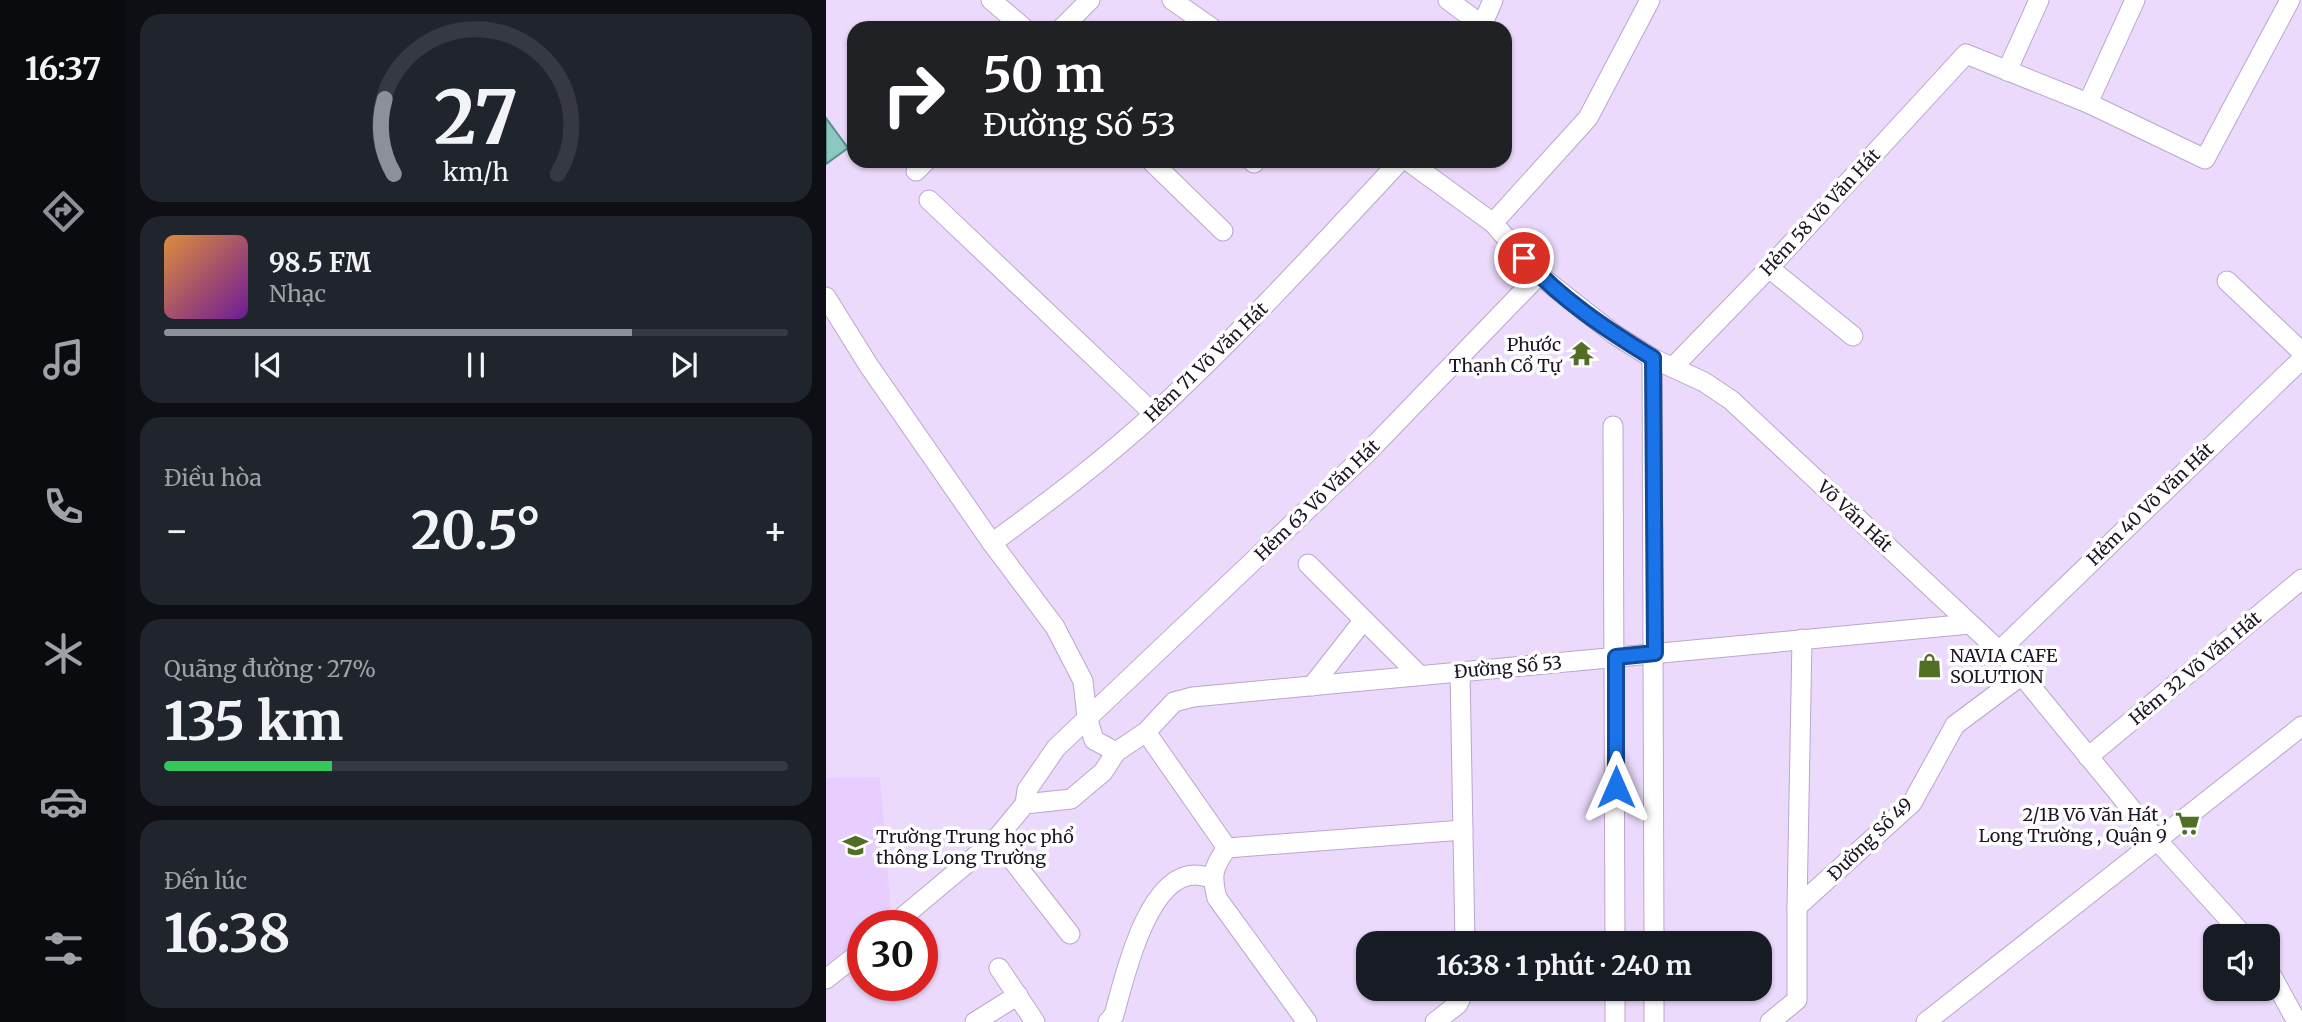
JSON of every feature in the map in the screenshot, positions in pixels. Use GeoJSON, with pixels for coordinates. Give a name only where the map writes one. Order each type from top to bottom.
{"type":"FeatureCollection","features":[{"type":"Feature","properties":{"kind":"street"},"geometry":{"type":"LineString","coordinates":[[991,0],[1016,21]]}},
{"type":"Feature","properties":{"kind":"street"},"geometry":{"type":"LineString","coordinates":[[1069,21],[1090,0]]}},
{"type":"Feature","properties":{"kind":"street"},"geometry":{"type":"LineString","coordinates":[[1172,0],[1202,21]]}},
{"type":"Feature","properties":{"kind":"street"},"geometry":{"type":"LineString","coordinates":[[1448,0],[1475,21]]}},
{"type":"Feature","properties":{"kind":"street"},"geometry":{"type":"LineString","coordinates":[[1484,21],[1493,0]]}},
{"type":"Feature","properties":{"kind":"street"},"geometry":{"type":"LineString","coordinates":[[1493,223],[1588,118],[1650,0]]}},
{"type":"Feature","properties":{"kind":"street"},"geometry":{"type":"LineString","coordinates":[[2039,0],[2007,71],[2088,103],[2205,159],[2290,0]]}},
{"type":"Feature","properties":{"kind":"street"},"geometry":{"type":"LineString","coordinates":[[2088,103],[2135,0]]}},
{"type":"Feature","properties":{"kind":"street","name":"Hẻm 58 Võ Văn Hát"},"geometry":{"type":"LineString","coordinates":[[1673,367],[1769,268],[1966,54],[2007,71]]}},
{"type":"Feature","properties":{"kind":"street"},"geometry":{"type":"LineString","coordinates":[[1157,168],[1223,231]]}},
{"type":"Feature","properties":{"kind":"street","name":"Hẻm 71 Võ Văn Hát"},"geometry":{"type":"LineString","coordinates":[[992,543],[1069,486],[1154,414],[1290,280],[1394,168]]}},
{"type":"Feature","properties":{"kind":"street","name":"Võ Văn Hát"},"geometry":{"type":"LineString","coordinates":[[1418,168],[1493,223],[1539,275],[1614,334],[1731,400],[1999,651],[2022,675],[2156,839],[2234,924]]}},
{"type":"Feature","properties":{"kind":"street"},"geometry":{"type":"LineString","coordinates":[[929,200],[1154,414]]}},
{"type":"Feature","properties":{"kind":"street"},"geometry":{"type":"LineString","coordinates":[[1769,268],[1853,336]]}},
{"type":"Feature","properties":{"kind":"street","name":"Hẻm 63 Võ Văn Hát"},"geometry":{"type":"LineString","coordinates":[[911,910],[996,839],[1025,804],[1027,790],[1056,748],[1367,453],[1539,275]]}},
{"type":"Feature","properties":{"kind":"street"},"geometry":{"type":"LineString","coordinates":[[2227,281],[2302,352]]}},
{"type":"Feature","properties":{"kind":"street"},"geometry":{"type":"LineString","coordinates":[[826,297],[869,366],[992,543],[1055,627],[1083,681],[1087,717],[1094,740],[1116,752]]}},
{"type":"Feature","properties":{"kind":"street"},"geometry":{"type":"LineString","coordinates":[[1653,358],[1654,931]]}},
{"type":"Feature","properties":{"kind":"street","name":"Hẻm 40 Võ Văn Hát"},"geometry":{"type":"LineString","coordinates":[[1999,651],[2302,359]]}},
{"type":"Feature","properties":{"kind":"street"},"geometry":{"type":"LineString","coordinates":[[1613,426],[1615,931]]}},
{"type":"Feature","properties":{"kind":"street"},"geometry":{"type":"LineString","coordinates":[[1308,564],[1419,676]]}},
{"type":"Feature","properties":{"kind":"street","name":"Hẻm 32 Võ Văn Hát"},"geometry":{"type":"LineString","coordinates":[[2088,757],[2302,579]]}},
{"type":"Feature","properties":{"kind":"street"},"geometry":{"type":"LineString","coordinates":[[1312,685],[1363,621]]}},
{"type":"Feature","properties":{"kind":"street","name":"Đường Số 53"},"geometry":{"type":"LineString","coordinates":[[1025,804],[1071,799],[1103,772],[1116,752],[1146,733],[1174,702],[1183,699],[1969,624]]}},
{"type":"Feature","properties":{"kind":"street"},"geometry":{"type":"LineString","coordinates":[[1770,1022],[1797,1000],[1802,639]]}},
{"type":"Feature","properties":{"kind":"street"},"geometry":{"type":"LineString","coordinates":[[1460,671],[1465,931]]}},
{"type":"Feature","properties":{"kind":"street","name":"Đường Số 49"},"geometry":{"type":"LineString","coordinates":[[1797,907],[1912,803],[1955,725],[2022,675]]}},
{"type":"Feature","properties":{"kind":"street"},"geometry":{"type":"LineString","coordinates":[[1926,1022],[2302,726]]}},
{"type":"Feature","properties":{"kind":"street"},"geometry":{"type":"LineString","coordinates":[[1146,733],[1227,848]]}},
{"type":"Feature","properties":{"kind":"street"},"geometry":{"type":"LineString","coordinates":[[1227,848],[1463,830]]}},
{"type":"Feature","properties":{"kind":"street"},"geometry":{"type":"LineString","coordinates":[[996,839],[1070,934]]}},
{"type":"Feature","properties":{"kind":"street"},"geometry":{"type":"LineString","coordinates":[[1227,848],[1218,861],[1212,878],[1217,898],[1307,1022]]}},
{"type":"Feature","properties":{"kind":"street"},"geometry":{"type":"LineString","coordinates":[[1108,1022],[1114,1015],[1144,921],[1157,900],[1176,882],[1194,875],[1212,878]]}},
{"type":"Feature","properties":{"kind":"street"},"geometry":{"type":"LineString","coordinates":[[826,979],[847,963]]}},
{"type":"Feature","properties":{"kind":"street"},"geometry":{"type":"LineString","coordinates":[[999,968],[1035,1022]]}},
{"type":"Feature","properties":{"kind":"street"},"geometry":{"type":"LineString","coordinates":[[2280,991],[2297,1022]]}},
{"type":"Feature","properties":{"kind":"street"},"geometry":{"type":"LineString","coordinates":[[975,1022],[1017,995]]}},
{"type":"Feature","properties":{"kind":"street"},"geometry":{"type":"LineString","coordinates":[[1435,1022],[1459,1001]]}},
{"type":"Feature","properties":{"kind":"street"},"geometry":{"type":"LineString","coordinates":[[1615,1001],[1615,1022]]}},
{"type":"Feature","properties":{"kind":"street"},"geometry":{"type":"LineString","coordinates":[[1654,1001],[1654,1022]]}},
{"type":"Feature","properties":{"kind":"shaded area","name":"Trường Trung học phổ thông Long Trường"},"geometry":{"type":"Polygon","coordinates":[[[880,777],[891,910],[847,910],[847,949],[826,965],[826,778],[880,777]]]}},
{"type":"Feature","properties":{"kind":"building"},"geometry":{"type":"Polygon","coordinates":[[[826,118],[847,149],[826,164],[826,118]]]}},
{"type":"Feature","properties":{"kind":"place","name":"Phước Thạnh Cổ Tự"},"geometry":{"type":"Point","coordinates":[1581,354]}},
{"type":"Feature","properties":{"kind":"place","name":"NAVIA CAFE SOLUTION"},"geometry":{"type":"Point","coordinates":[1930,665]}},
{"type":"Feature","properties":{"kind":"place","name":"2/1B Võ Văn Hát , Long Trường , Quận 9"},"geometry":{"type":"Point","coordinates":[2187,824]}},
{"type":"Feature","properties":{"kind":"place","name":"Trường Trung học phổ thông Long Trường"},"geometry":{"type":"Point","coordinates":[856,846]}},
{"type":"Feature","properties":{"kind":"route"},"geometry":{"type":"LineString","coordinates":[[1524,258],[1539,275],[1614,334],[1653,358],[1655,653],[1616,657],[1616,787]]}}]}
